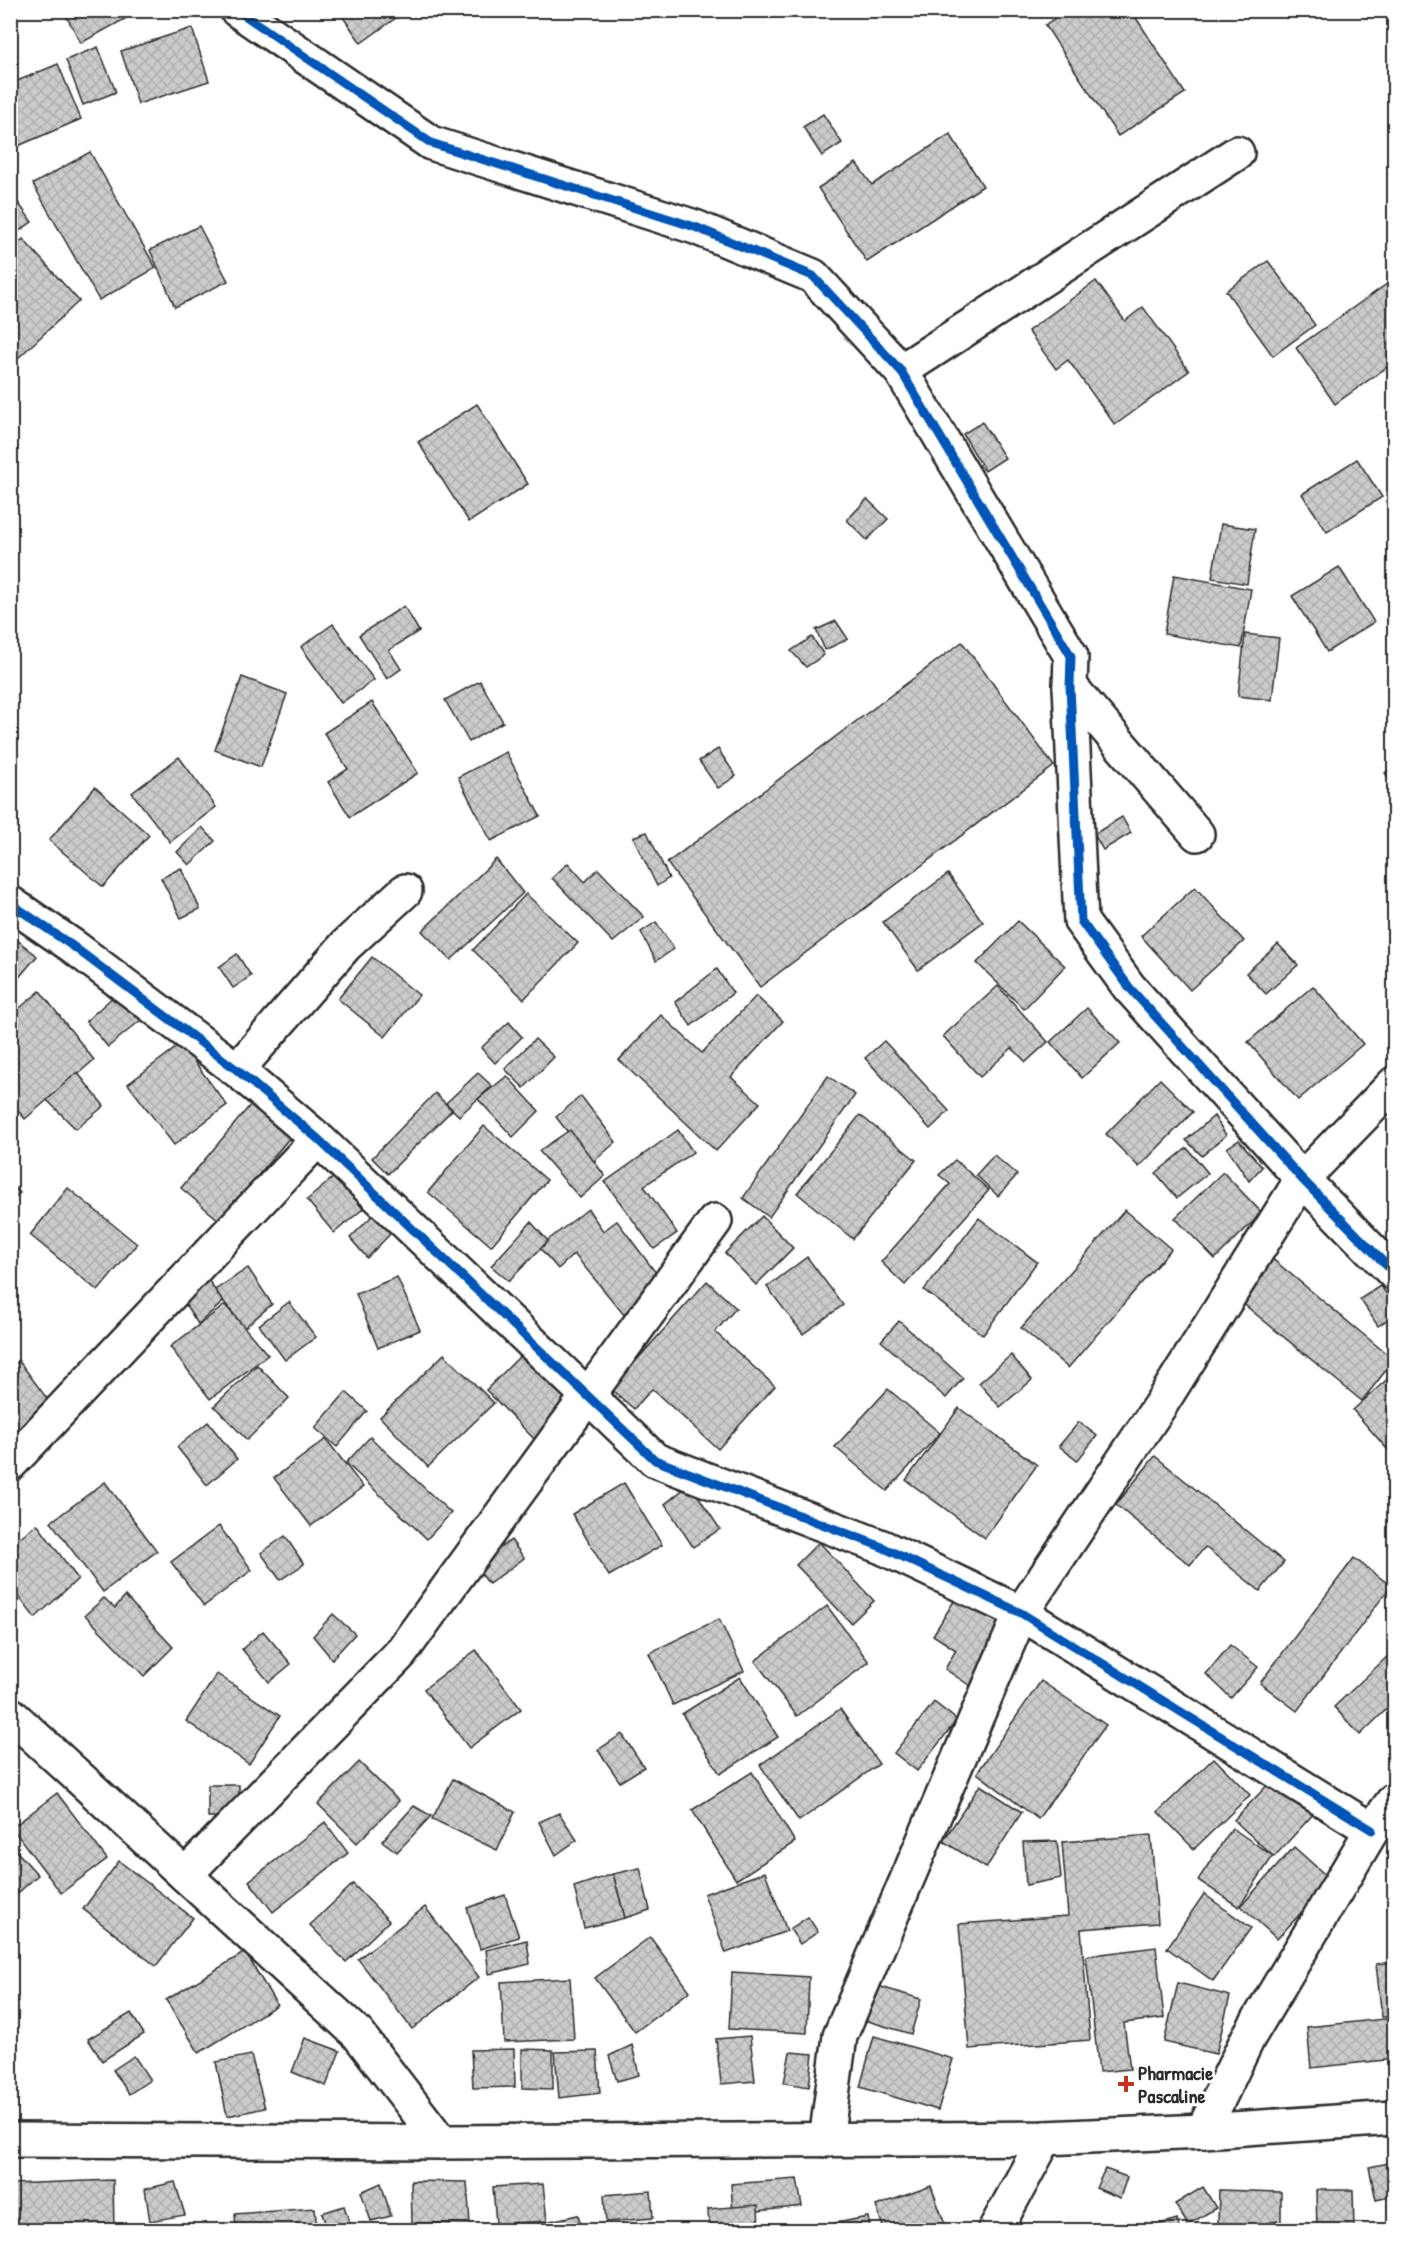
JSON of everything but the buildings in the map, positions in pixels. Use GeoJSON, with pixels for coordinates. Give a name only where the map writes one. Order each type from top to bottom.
{"type":"FeatureCollection","features":[{"type":"Feature","properties":{"kind":"street"},"geometry":{"type":"LineString","coordinates":[[237,10],[431,143],[695,227],[813,276],[901,371],[1071,656],[1070,686],[1081,921],[1129,987],[1302,1179],[1395,1273]]}},
{"type":"Feature","properties":{"kind":"street"},"geometry":{"type":"LineString","coordinates":[[901,371],[1236,153]]}},
{"type":"Feature","properties":{"kind":"street"},"geometry":{"type":"LineString","coordinates":[[1070,686],[1197,834]]}},
{"type":"Feature","properties":{"kind":"street"},"geometry":{"type":"LineString","coordinates":[[237,1070],[346,945],[405,891]]}},
{"type":"Feature","properties":{"kind":"street"},"geometry":{"type":"LineString","coordinates":[[10,903],[74,946],[237,1070],[318,1140],[588,1399],[655,1460],[882,1546],[1021,1613],[1372,1830]]}},
{"type":"Feature","properties":{"kind":"street"},"geometry":{"type":"LineString","coordinates":[[826,2140],[840,2036],[1021,1613],[1161,1404],[1302,1179],[1395,1084]]}},
{"type":"Feature","properties":{"kind":"street"},"geometry":{"type":"LineString","coordinates":[[10,1464],[318,1140]]}},
{"type":"Feature","properties":{"kind":"street"},"geometry":{"type":"LineString","coordinates":[[185,1875],[400,1654],[588,1399],[715,1221]]}},
{"type":"Feature","properties":{"kind":"street"},"geometry":{"type":"LineString","coordinates":[[10,1713],[358,2034],[441,2142]]}},
{"type":"Feature","properties":{"kind":"street"},"geometry":{"type":"LineString","coordinates":[[1203,2131],[1248,2038],[1372,1830],[1395,1800]]}},
{"type":"Feature","properties":{"kind":"street"},"geometry":{"type":"LineString","coordinates":[[10,2140],[441,2142],[1045,2138],[1203,2131],[1395,2118]]}},
{"type":"Feature","properties":{"kind":"street"},"geometry":{"type":"LineString","coordinates":[[995,2230],[1045,2138]]}},
{"type":"Feature","properties":{"kind":"cycle path"},"geometry":{"type":"LineString","coordinates":[[237,10],[431,143],[695,227],[813,276],[901,371],[1071,656],[1070,686],[1081,921],[1129,987],[1302,1179],[1394,1273]]}},
{"type":"Feature","properties":{"kind":"cycle path"},"geometry":{"type":"LineString","coordinates":[[10,903],[74,947],[237,1070],[318,1139],[655,1460],[882,1547],[1021,1613],[1372,1830]]}},
{"type":"Feature","properties":{"kind":"place","name":"Pharmacie Pascaline"},"geometry":{"type":"Point","coordinates":[1126,2084]}}]}
